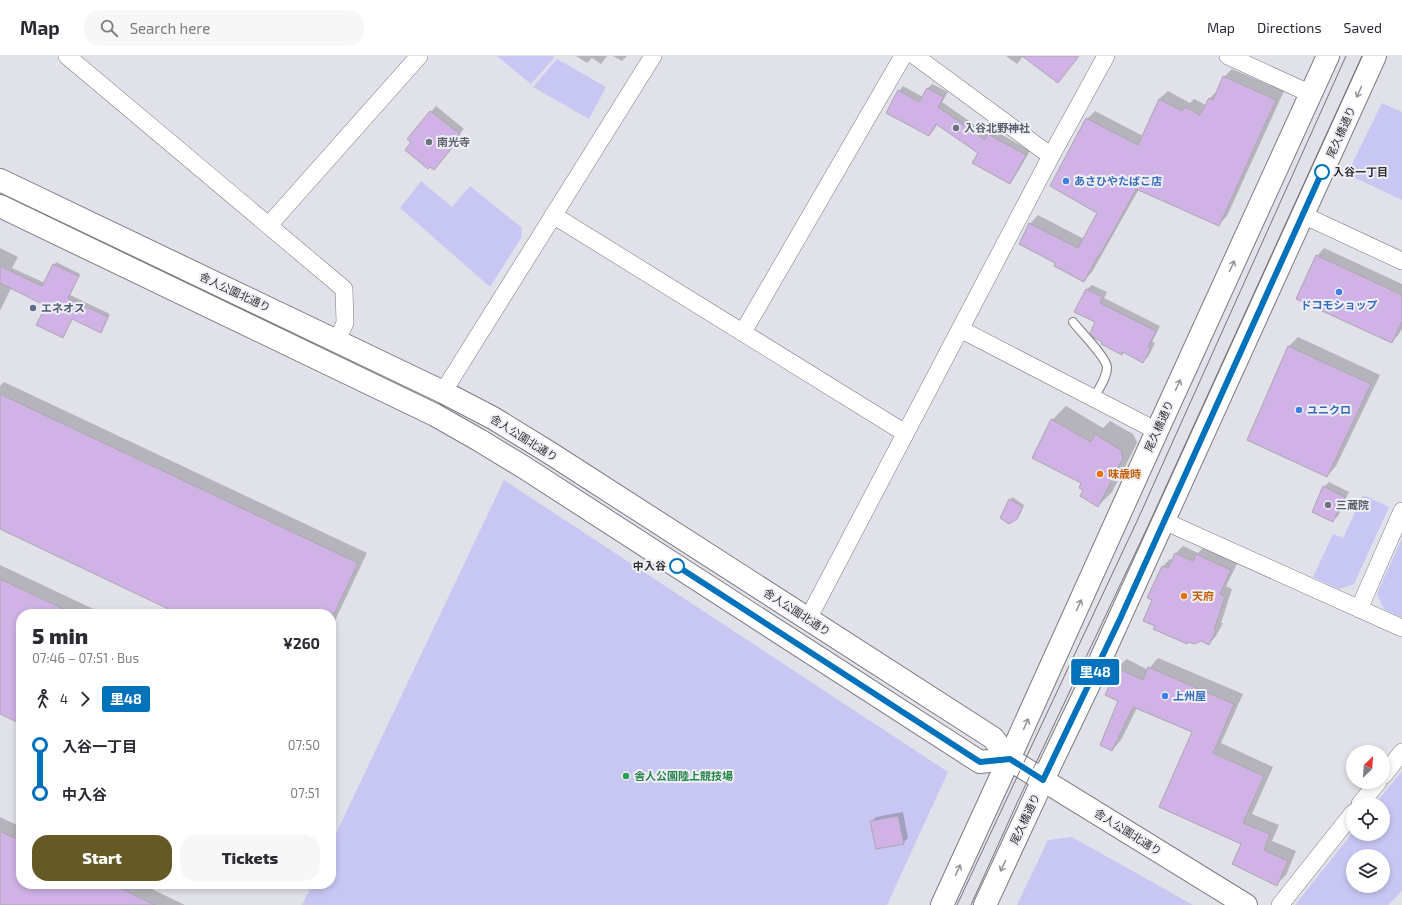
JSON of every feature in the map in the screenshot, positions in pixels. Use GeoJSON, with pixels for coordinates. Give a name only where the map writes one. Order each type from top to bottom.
{"type":"FeatureCollection","features":[{"type":"Feature","properties":{"kind":"street"},"geometry":{"type":"LineString","coordinates":[[67,56],[344,289],[345,324],[337,340]]}},
{"type":"Feature","properties":{"kind":"street"},"geometry":{"type":"LineString","coordinates":[[269,225],[419,56]]}},
{"type":"Feature","properties":{"kind":"street"},"geometry":{"type":"LineString","coordinates":[[443,392],[653,56]]}},
{"type":"Feature","properties":{"kind":"street"},"geometry":{"type":"LineString","coordinates":[[743,332],[902,56]]}},
{"type":"Feature","properties":{"kind":"street"},"geometry":{"type":"LineString","coordinates":[[915,56],[1051,156]]}},
{"type":"Feature","properties":{"kind":"street"},"geometry":{"type":"LineString","coordinates":[[808,619],[1051,156],[1106,56]]}},
{"type":"Feature","properties":{"kind":"street"},"geometry":{"type":"LineString","coordinates":[[1228,56],[1311,94]]}},
{"type":"Feature","properties":{"kind":"street","name":"尾久橋通り"},"geometry":{"type":"LineString","coordinates":[[942,905],[1010,759],[1328,56]]}},
{"type":"Feature","properties":{"kind":"street","name":"尾久橋通り"},"geometry":{"type":"LineString","coordinates":[[985,905],[1094,674],[1375,56]]}},
{"type":"Feature","properties":{"kind":"street","name":"舎人公園北通り"},"geometry":{"type":"LineString","coordinates":[[0,180],[337,340],[493,418],[550,453],[993,738],[1010,759],[1246,905]]}},
{"type":"Feature","properties":{"kind":"street"},"geometry":{"type":"LineString","coordinates":[[0,206],[435,415],[525,468],[980,762],[1010,759]]}},
{"type":"Feature","properties":{"kind":"street"},"geometry":{"type":"LineString","coordinates":[[553,214],[905,433]]}},
{"type":"Feature","properties":{"kind":"street"},"geometry":{"type":"LineString","coordinates":[[1303,215],[1402,261]]}},
{"type":"Feature","properties":{"kind":"street"},"geometry":{"type":"LineString","coordinates":[[960,329],[1157,432]]}},
{"type":"Feature","properties":{"kind":"street"},"geometry":{"type":"LineString","coordinates":[[1359,609],[1402,511]]}},
{"type":"Feature","properties":{"kind":"street"},"geometry":{"type":"LineString","coordinates":[[1164,521],[1402,628]]}},
{"type":"Feature","properties":{"kind":"street"},"geometry":{"type":"LineString","coordinates":[[1390,767],[1402,752]]}},
{"type":"Feature","properties":{"kind":"street"},"geometry":{"type":"LineString","coordinates":[[1366,797],[1372,789]]}},
{"type":"Feature","properties":{"kind":"street"},"geometry":{"type":"LineString","coordinates":[[1280,905],[1346,822]]}},
{"type":"Feature","properties":{"kind":"lane"},"geometry":{"type":"LineString","coordinates":[[1073,322],[1098,351],[1107,368],[1103,381],[1093,399]]}},
{"type":"Feature","properties":{"kind":"shaded area"},"geometry":{"type":"Polygon","coordinates":[[[497,56],[553,56],[554,58],[531,84],[497,56]]]}},
{"type":"Feature","properties":{"kind":"shaded area"},"geometry":{"type":"Polygon","coordinates":[[[557,59],[606,87],[589,119],[533,87],[557,59]]]}},
{"type":"Feature","properties":{"kind":"shaded area"},"geometry":{"type":"Polygon","coordinates":[[[1382,103],[1402,112],[1402,200],[1347,174],[1382,103]]]}},
{"type":"Feature","properties":{"kind":"shaded area"},"geometry":{"type":"Polygon","coordinates":[[[421,181],[452,207],[470,186],[522,228],[521,238],[490,287],[400,208],[421,181]]]}},
{"type":"Feature","properties":{"kind":"shaded area"},"geometry":{"type":"Polygon","coordinates":[[[504,480],[948,772],[887,905],[302,905],[310,889],[336,889],[336,833],[504,480]]]}},
{"type":"Feature","properties":{"kind":"shaded area"},"geometry":{"type":"Polygon","coordinates":[[[1363,495],[1389,507],[1354,584],[1339,589],[1313,577],[1333,534],[1343,538],[1363,495]]]}},
{"type":"Feature","properties":{"kind":"shaded area"},"geometry":{"type":"Polygon","coordinates":[[[1402,538],[1402,618],[1384,609],[1377,594],[1402,538]]]}},
{"type":"Feature","properties":{"kind":"shaded area"},"geometry":{"type":"Polygon","coordinates":[[[1402,771],[1402,891],[1388,905],[1295,905],[1346,841],[1390,841],[1390,797],[1381,797],[1387,789],[1390,789],[1390,786],[1402,771]]]}},
{"type":"Feature","properties":{"kind":"shaded area"},"geometry":{"type":"Polygon","coordinates":[[[1072,837],[1193,905],[1017,905],[1048,840],[1072,837]]]}},
{"type":"Feature","properties":{"kind":"building"},"geometry":{"type":"Polygon","coordinates":[[[1022,56],[1079,56],[1058,83],[1022,56]]]}},
{"type":"Feature","properties":{"kind":"building"},"geometry":{"type":"Polygon","coordinates":[[[1223,76],[1276,100],[1219,226],[1136,189],[1084,282],[1054,266],[1055,263],[1019,244],[1029,223],[1078,248],[1097,213],[1050,186],[1086,118],[1138,145],[1159,99],[1182,111],[1185,107],[1200,115],[1209,98],[1213,100],[1223,76]]]}},
{"type":"Feature","properties":{"kind":"building"},"geometry":{"type":"Polygon","coordinates":[[[927,88],[944,97],[938,107],[985,140],[988,134],[1026,155],[1010,184],[972,163],[978,153],[936,124],[929,136],[886,113],[898,90],[919,102],[927,88]]]}},
{"type":"Feature","properties":{"kind":"building"},"geometry":{"type":"Polygon","coordinates":[[[430,111],[460,134],[454,142],[456,143],[434,170],[430,167],[428,169],[405,150],[411,142],[407,139],[430,111]]]}},
{"type":"Feature","properties":{"kind":"building"},"geometry":{"type":"Polygon","coordinates":[[[1316,255],[1402,295],[1402,322],[1392,343],[1296,299],[1316,255]]]}},
{"type":"Feature","properties":{"kind":"building"},"geometry":{"type":"Polygon","coordinates":[[[53,264],[79,276],[68,298],[108,317],[101,333],[72,319],[63,338],[36,325],[46,306],[0,283],[0,266],[42,286],[53,264]]]}},
{"type":"Feature","properties":{"kind":"building"},"geometry":{"type":"Polygon","coordinates":[[[1086,289],[1103,297],[1100,303],[1156,331],[1148,347],[1151,348],[1143,363],[1123,352],[1122,355],[1101,344],[1102,342],[1094,338],[1090,333],[1095,322],[1074,312],[1086,289]]]}},
{"type":"Feature","properties":{"kind":"building"},"geometry":{"type":"Polygon","coordinates":[[[1288,346],[1371,384],[1327,477],[1247,440],[1288,346]]]}},
{"type":"Feature","properties":{"kind":"building"},"geometry":{"type":"Polygon","coordinates":[[[0,394],[358,563],[336,610],[168,609],[0,529],[0,394]]]}},
{"type":"Feature","properties":{"kind":"building"},"geometry":{"type":"Polygon","coordinates":[[[1051,419],[1091,442],[1095,434],[1121,450],[1123,458],[1098,507],[1080,496],[1083,490],[1079,488],[1081,483],[1032,458],[1051,419]]]}},
{"type":"Feature","properties":{"kind":"building"},"geometry":{"type":"Polygon","coordinates":[[[1323,486],[1345,497],[1333,522],[1312,512],[1323,486]]]}},
{"type":"Feature","properties":{"kind":"building"},"geometry":{"type":"Polygon","coordinates":[[[1009,499],[1023,507],[1017,519],[1009,524],[1000,518],[1009,499]]]}},
{"type":"Feature","properties":{"kind":"building"},"geometry":{"type":"Polygon","coordinates":[[[1175,553],[1193,561],[1196,554],[1231,570],[1220,594],[1225,597],[1214,630],[1216,631],[1209,645],[1201,641],[1195,644],[1188,642],[1187,644],[1153,629],[1155,626],[1143,621],[1152,600],[1147,598],[1162,566],[1168,568],[1175,553]]]}},
{"type":"Feature","properties":{"kind":"building"},"geometry":{"type":"Polygon","coordinates":[[[0,579],[63,609],[16,609],[16,722],[0,714],[0,579]]]}},
{"type":"Feature","properties":{"kind":"building"},"geometry":{"type":"Polygon","coordinates":[[[1148,667],[1234,704],[1213,753],[1264,776],[1243,823],[1270,834],[1264,850],[1288,861],[1277,886],[1232,864],[1241,844],[1159,807],[1192,732],[1133,707],[1112,751],[1100,745],[1118,701],[1105,695],[1117,668],[1143,680],[1148,667]]]}},
{"type":"Feature","properties":{"kind":"building"},"geometry":{"type":"Polygon","coordinates":[[[898,816],[904,844],[876,849],[870,821],[898,816]]]}},
{"type":"Feature","properties":{"kind":"building"},"geometry":{"type":"Polygon","coordinates":[[[0,831],[16,839],[16,889],[121,889],[155,905],[0,905],[0,831]]]}},
{"type":"Feature","properties":{"kind":"tram line"},"geometry":{"type":"LineString","coordinates":[[957,905],[1138,519],[1346,56]]}},
{"type":"Feature","properties":{"kind":"tram line"},"geometry":{"type":"LineString","coordinates":[[971,905],[1017,803],[1148,526],[1362,56]]}},
{"type":"Feature","properties":{"kind":"bus line","name":"里48"},"geometry":{"type":"LineString","coordinates":[[677,566],[980,762],[1010,759],[1043,780],[1120,619],[1322,172]]}},
{"type":"Feature","properties":{"kind":"place","name":"入谷北野神社"},"geometry":{"type":"Point","coordinates":[956,128]}},
{"type":"Feature","properties":{"kind":"place","name":"南光寺"},"geometry":{"type":"Point","coordinates":[429,142]}},
{"type":"Feature","properties":{"kind":"place","name":"入谷一丁目"},"geometry":{"type":"Point","coordinates":[1322,172]}},
{"type":"Feature","properties":{"kind":"place","name":"あさひやたばこ店"},"geometry":{"type":"Point","coordinates":[1066,181]}},
{"type":"Feature","properties":{"kind":"place","name":"ドコモショップ"},"geometry":{"type":"Point","coordinates":[1339,292]}},
{"type":"Feature","properties":{"kind":"place","name":"エネオス"},"geometry":{"type":"Point","coordinates":[33,308]}},
{"type":"Feature","properties":{"kind":"place","name":"ユニクロ"},"geometry":{"type":"Point","coordinates":[1299,410]}},
{"type":"Feature","properties":{"kind":"place","name":"味歳時"},"geometry":{"type":"Point","coordinates":[1100,474]}},
{"type":"Feature","properties":{"kind":"place","name":"三蔵院"},"geometry":{"type":"Point","coordinates":[1328,505]}},
{"type":"Feature","properties":{"kind":"place","name":"中入谷"},"geometry":{"type":"Point","coordinates":[677,566]}},
{"type":"Feature","properties":{"kind":"place","name":"天府"},"geometry":{"type":"Point","coordinates":[1184,596]}},
{"type":"Feature","properties":{"kind":"place","name":"上州屋"},"geometry":{"type":"Point","coordinates":[1165,696]}},
{"type":"Feature","properties":{"kind":"place","name":"舎人公園陸上競技場"},"geometry":{"type":"Point","coordinates":[626,776]}}]}
